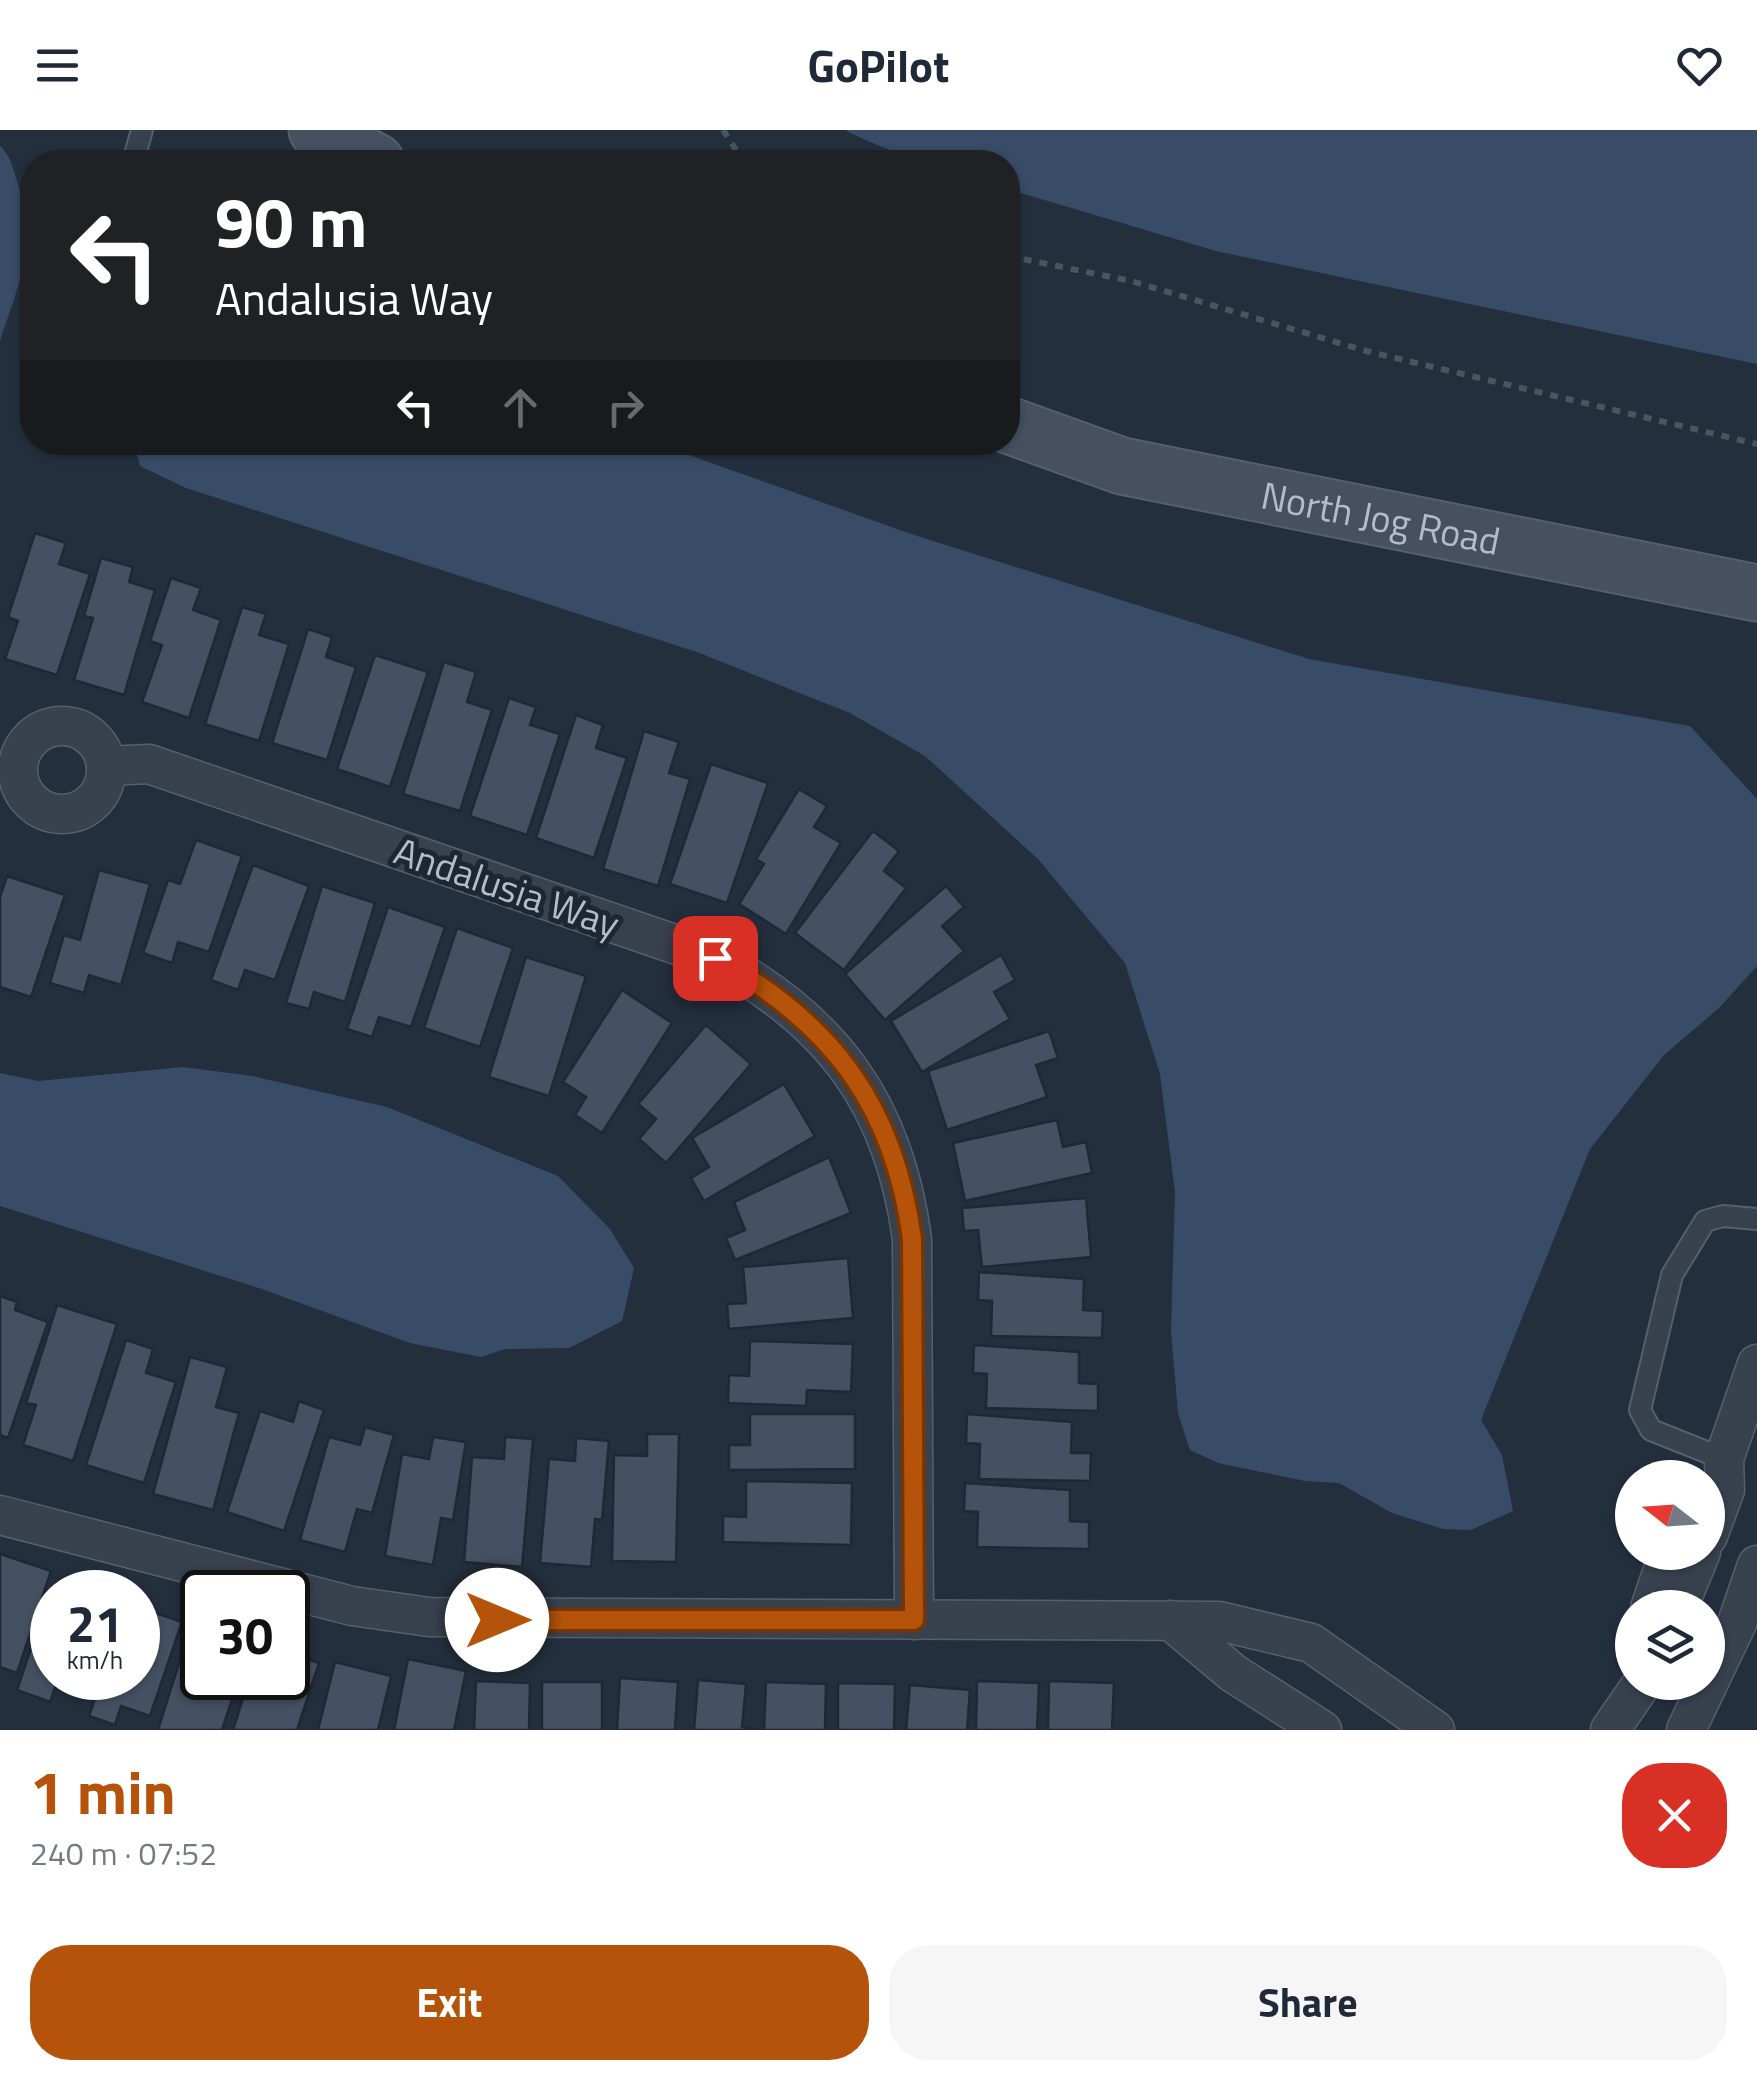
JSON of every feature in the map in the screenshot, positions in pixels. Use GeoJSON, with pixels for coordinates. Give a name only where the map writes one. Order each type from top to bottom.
{"type":"FeatureCollection","features":[{"type":"Feature","properties":{"kind":"street"},"geometry":{"type":"LineString","coordinates":[[317,130],[354,150]]}},
{"type":"Feature","properties":{"kind":"street","name":"North Jog Road"},"geometry":{"type":"LineString","coordinates":[[1020,429],[1122,466],[1757,592]]}},
{"type":"Feature","properties":{"kind":"street","name":"Andalusia Way"},"geometry":{"type":"LineString","coordinates":[[106,766],[149,764],[715,958],[762,984],[815,1028],[868,1096],[891,1143],[906,1193],[912,1239],[914,1620]]}},
{"type":"Feature","properties":{"kind":"street"},"geometry":{"type":"LineString","coordinates":[[1716,1460],[1757,1364]]}},
{"type":"Feature","properties":{"kind":"street"},"geometry":{"type":"LineString","coordinates":[[0,1515],[352,1606],[429,1618],[1219,1621],[1310,1643],[1436,1730]]}},
{"type":"Feature","properties":{"kind":"street"},"geometry":{"type":"LineString","coordinates":[[1686,1730],[1736,1622],[1757,1565]]}},
{"type":"Feature","properties":{"kind":"street"},"geometry":{"type":"LineString","coordinates":[[1170,1620],[1233,1673],[1322,1730]]}},
{"type":"Feature","properties":{"kind":"lane"},"geometry":{"type":"LineString","coordinates":[[1700,1460],[1652,1430],[1640,1410],[1672,1275],[1705,1221],[1723,1216],[1757,1219]]}},
{"type":"Feature","properties":{"kind":"path"},"geometry":{"type":"LineString","coordinates":[[1020,258],[1131,281],[1366,351],[1757,444]]}},
{"type":"Feature","properties":{"kind":"water"},"geometry":{"type":"Polygon","coordinates":[[[845,130],[1757,130],[1757,364],[1216,251],[1020,193],[1020,150],[891,150],[845,130]]]}},
{"type":"Feature","properties":{"kind":"water"},"geometry":{"type":"Polygon","coordinates":[[[0,146],[9,158],[20,193],[20,280],[0,341],[0,146]]]}},
{"type":"Feature","properties":{"kind":"water"},"geometry":{"type":"Polygon","coordinates":[[[137,455],[689,455],[914,535],[1309,659],[1690,726],[1757,799],[1757,966],[1719,1008],[1664,1055],[1590,1149],[1481,1420],[1502,1455],[1513,1511],[1471,1530],[1443,1529],[1392,1513],[1339,1483],[1305,1481],[1218,1463],[1190,1450],[1178,1413],[1171,1331],[1175,1192],[1160,1074],[1125,963],[1038,859],[925,756],[850,713],[697,652],[186,488],[140,466],[137,455]]]}},
{"type":"Feature","properties":{"kind":"water"},"geometry":{"type":"Polygon","coordinates":[[[183,1067],[252,1076],[387,1107],[558,1176],[610,1229],[634,1268],[622,1321],[569,1348],[505,1349],[481,1357],[410,1343],[262,1289],[0,1206],[0,1073],[38,1081],[183,1067]]]}},
{"type":"Feature","properties":{"kind":"building"},"geometry":{"type":"Polygon","coordinates":[[[35,533],[66,543],[59,564],[90,574],[57,675],[5,659],[18,621],[8,617],[35,533]]]}},
{"type":"Feature","properties":{"kind":"building"},"geometry":{"type":"Polygon","coordinates":[[[101,558],[133,567],[129,582],[155,590],[124,695],[74,680],[93,618],[84,616],[101,558]]]}},
{"type":"Feature","properties":{"kind":"building"},"geometry":{"type":"Polygon","coordinates":[[[171,578],[201,588],[193,610],[221,620],[189,718],[142,702],[162,645],[150,641],[171,578]]]}},
{"type":"Feature","properties":{"kind":"building"},"geometry":{"type":"Polygon","coordinates":[[[242,607],[266,614],[259,635],[289,644],[259,741],[205,724],[242,607]]]}},
{"type":"Feature","properties":{"kind":"building"},"geometry":{"type":"Polygon","coordinates":[[[308,629],[332,637],[326,657],[356,667],[327,760],[272,743],[308,629]]]}},
{"type":"Feature","properties":{"kind":"building"},"geometry":{"type":"Polygon","coordinates":[[[375,655],[428,672],[390,787],[337,769],[375,655]]]}},
{"type":"Feature","properties":{"kind":"building"},"geometry":{"type":"Polygon","coordinates":[[[444,662],[476,672],[467,702],[492,710],[460,811],[403,794],[444,662]]]}},
{"type":"Feature","properties":{"kind":"building"},"geometry":{"type":"Polygon","coordinates":[[[509,698],[536,707],[530,725],[560,734],[527,835],[470,816],[509,698]]]}},
{"type":"Feature","properties":{"kind":"building"},"geometry":{"type":"Polygon","coordinates":[[[576,715],[603,725],[596,748],[627,758],[594,858],[536,838],[576,715]]]}},
{"type":"Feature","properties":{"kind":"building"},"geometry":{"type":"Polygon","coordinates":[[[644,731],[679,742],[669,773],[690,779],[658,886],[603,869],[644,731]]]}},
{"type":"Feature","properties":{"kind":"building"},"geometry":{"type":"Polygon","coordinates":[[[711,764],[768,783],[727,903],[670,884],[711,764]]]}},
{"type":"Feature","properties":{"kind":"building"},"geometry":{"type":"Polygon","coordinates":[[[799,789],[827,806],[814,827],[841,843],[786,934],[739,904],[764,864],[756,859],[799,789]]]}},
{"type":"Feature","properties":{"kind":"building"},"geometry":{"type":"Polygon","coordinates":[[[873,831],[899,851],[884,871],[906,888],[844,970],[795,933],[873,831]]]}},
{"type":"Feature","properties":{"kind":"building"},"geometry":{"type":"Polygon","coordinates":[[[196,840],[242,856],[209,952],[178,942],[172,963],[143,953],[168,880],[180,884],[196,840]]]}},
{"type":"Feature","properties":{"kind":"building"},"geometry":{"type":"Polygon","coordinates":[[[253,865],[309,886],[275,980],[245,970],[238,990],[211,980],[253,865]]]}},
{"type":"Feature","properties":{"kind":"building"},"geometry":{"type":"Polygon","coordinates":[[[99,870],[150,884],[121,985],[89,975],[84,993],[50,983],[64,935],[80,940],[99,870]]]}},
{"type":"Feature","properties":{"kind":"building"},"geometry":{"type":"Polygon","coordinates":[[[7,876],[65,895],[31,997],[0,987],[0,897],[7,876]]]}},
{"type":"Feature","properties":{"kind":"building"},"geometry":{"type":"Polygon","coordinates":[[[322,886],[375,903],[345,1002],[314,992],[309,1009],[286,1003],[322,886]]]}},
{"type":"Feature","properties":{"kind":"building"},"geometry":{"type":"Polygon","coordinates":[[[946,886],[964,907],[942,926],[964,951],[885,1020],[845,974],[946,886]]]}},
{"type":"Feature","properties":{"kind":"building"},"geometry":{"type":"Polygon","coordinates":[[[388,907],[445,927],[411,1027],[379,1017],[372,1037],[347,1029],[388,907]]]}},
{"type":"Feature","properties":{"kind":"building"},"geometry":{"type":"Polygon","coordinates":[[[457,928],[513,948],[480,1047],[424,1028],[457,928]]]}},
{"type":"Feature","properties":{"kind":"building"},"geometry":{"type":"Polygon","coordinates":[[[1001,955],[1015,980],[994,992],[1010,1019],[922,1072],[891,1021],[1001,955]]]}},
{"type":"Feature","properties":{"kind":"building"},"geometry":{"type":"Polygon","coordinates":[[[526,957],[586,976],[549,1096],[489,1077],[526,957]]]}},
{"type":"Feature","properties":{"kind":"building"},"geometry":{"type":"Polygon","coordinates":[[[622,990],[672,1023],[602,1133],[575,1115],[586,1097],[563,1082],[622,990]]]}},
{"type":"Feature","properties":{"kind":"building"},"geometry":{"type":"Polygon","coordinates":[[[706,1025],[751,1064],[666,1163],[639,1139],[656,1119],[638,1104],[706,1025]]]}},
{"type":"Feature","properties":{"kind":"building"},"geometry":{"type":"Polygon","coordinates":[[[1049,1031],[1058,1058],[1036,1065],[1047,1097],[947,1130],[928,1071],[1049,1031]]]}},
{"type":"Feature","properties":{"kind":"building"},"geometry":{"type":"Polygon","coordinates":[[[784,1084],[815,1136],[704,1201],[691,1178],[709,1167],[692,1138],[784,1084]]]}},
{"type":"Feature","properties":{"kind":"building"},"geometry":{"type":"Polygon","coordinates":[[[1057,1120],[1063,1147],[1086,1142],[1092,1173],[965,1201],[953,1143],[1057,1120]]]}},
{"type":"Feature","properties":{"kind":"building"},"geometry":{"type":"Polygon","coordinates":[[[829,1157],[851,1213],[735,1260],[726,1238],[745,1230],[734,1202],[829,1157]]]}},
{"type":"Feature","properties":{"kind":"building"},"geometry":{"type":"Polygon","coordinates":[[[1086,1198],[1091,1257],[982,1267],[978,1230],[964,1231],[962,1208],[1086,1198]]]}},
{"type":"Feature","properties":{"kind":"building"},"geometry":{"type":"Polygon","coordinates":[[[848,1258],[853,1318],[729,1329],[727,1304],[746,1303],[743,1267],[848,1258]]]}},
{"type":"Feature","properties":{"kind":"building"},"geometry":{"type":"Polygon","coordinates":[[[979,1272],[1084,1279],[1083,1310],[1103,1311],[1102,1338],[991,1336],[992,1301],[978,1300],[979,1272]]]}},
{"type":"Feature","properties":{"kind":"building"},"geometry":{"type":"Polygon","coordinates":[[[0,1296],[17,1302],[15,1310],[48,1322],[8,1438],[0,1435],[0,1296]]]}},
{"type":"Feature","properties":{"kind":"building"},"geometry":{"type":"Polygon","coordinates":[[[57,1305],[117,1324],[73,1461],[23,1445],[36,1405],[26,1403],[57,1305]]]}},
{"type":"Feature","properties":{"kind":"building"},"geometry":{"type":"Polygon","coordinates":[[[126,1340],[153,1349],[146,1373],[176,1382],[144,1483],[86,1465],[126,1340]]]}},
{"type":"Feature","properties":{"kind":"building"},"geometry":{"type":"Polygon","coordinates":[[[750,1341],[853,1344],[851,1392],[807,1390],[806,1406],[728,1403],[729,1375],[749,1376],[750,1341]]]}},
{"type":"Feature","properties":{"kind":"building"},"geometry":{"type":"Polygon","coordinates":[[[974,1345],[1079,1352],[1079,1383],[1098,1384],[1098,1411],[986,1408],[987,1374],[973,1373],[974,1345]]]}},
{"type":"Feature","properties":{"kind":"building"},"geometry":{"type":"Polygon","coordinates":[[[190,1357],[227,1367],[216,1407],[239,1413],[213,1510],[153,1494],[190,1357]]]}},
{"type":"Feature","properties":{"kind":"building"},"geometry":{"type":"Polygon","coordinates":[[[299,1401],[324,1410],[284,1531],[227,1512],[260,1411],[293,1422],[299,1401]]]}},
{"type":"Feature","properties":{"kind":"building"},"geometry":{"type":"Polygon","coordinates":[[[750,1414],[855,1414],[855,1469],[729,1470],[729,1445],[750,1445],[750,1414]]]}},
{"type":"Feature","properties":{"kind":"building"},"geometry":{"type":"Polygon","coordinates":[[[967,1414],[1072,1422],[1071,1453],[1091,1453],[1090,1481],[979,1479],[980,1444],[966,1443],[967,1414]]]}},
{"type":"Feature","properties":{"kind":"building"},"geometry":{"type":"Polygon","coordinates":[[[365,1427],[394,1435],[372,1513],[357,1509],[345,1552],[300,1540],[329,1437],[360,1445],[365,1427]]]}},
{"type":"Feature","properties":{"kind":"building"},"geometry":{"type":"Polygon","coordinates":[[[647,1434],[679,1434],[676,1562],[612,1561],[614,1455],[647,1456],[647,1434]]]}},
{"type":"Feature","properties":{"kind":"building"},"geometry":{"type":"Polygon","coordinates":[[[433,1437],[466,1442],[453,1520],[441,1518],[433,1565],[385,1556],[402,1454],[429,1459],[433,1437]]]}},
{"type":"Feature","properties":{"kind":"building"},"geometry":{"type":"Polygon","coordinates":[[[505,1437],[533,1439],[522,1567],[464,1562],[472,1457],[504,1459],[505,1437]]]}},
{"type":"Feature","properties":{"kind":"building"},"geometry":{"type":"Polygon","coordinates":[[[576,1438],[609,1441],[602,1520],[595,1519],[591,1567],[540,1563],[549,1459],[575,1461],[576,1438]]]}},
{"type":"Feature","properties":{"kind":"building"},"geometry":{"type":"Polygon","coordinates":[[[746,1481],[852,1483],[851,1545],[723,1542],[723,1516],[746,1517],[746,1481]]]}},
{"type":"Feature","properties":{"kind":"building"},"geometry":{"type":"Polygon","coordinates":[[[965,1483],[1070,1490],[1070,1521],[1089,1522],[1089,1549],[977,1547],[978,1512],[964,1511],[965,1483]]]}},
{"type":"Feature","properties":{"kind":"building"},"geometry":{"type":"Polygon","coordinates":[[[0,1554],[48,1570],[30,1570],[30,1634],[17,1673],[0,1667],[0,1554]]]}},
{"type":"Feature","properties":{"kind":"building"},"geometry":{"type":"Polygon","coordinates":[[[160,1614],[180,1621],[160,1687],[160,1614]]]}},
{"type":"Feature","properties":{"kind":"building"},"geometry":{"type":"Polygon","coordinates":[[[30,1651],[30,1695],[17,1690],[30,1651]]]}},
{"type":"Feature","properties":{"kind":"building"},"geometry":{"type":"Polygon","coordinates":[[[408,1659],[466,1671],[454,1730],[394,1730],[408,1659]]]}},
{"type":"Feature","properties":{"kind":"building"},"geometry":{"type":"Polygon","coordinates":[[[180,1660],[180,1700],[232,1700],[222,1730],[158,1730],[180,1660]]]}},
{"type":"Feature","properties":{"kind":"building"},"geometry":{"type":"Polygon","coordinates":[[[310,1660],[319,1663],[310,1690],[310,1660]]]}},
{"type":"Feature","properties":{"kind":"building"},"geometry":{"type":"Polygon","coordinates":[[[335,1662],[391,1676],[378,1730],[318,1730],[335,1662]]]}},
{"type":"Feature","properties":{"kind":"building"},"geometry":{"type":"Polygon","coordinates":[[[620,1678],[678,1682],[675,1730],[617,1730],[620,1678]]]}},
{"type":"Feature","properties":{"kind":"building"},"geometry":{"type":"Polygon","coordinates":[[[698,1680],[746,1684],[742,1727],[760,1730],[694,1730],[698,1680]]]}},
{"type":"Feature","properties":{"kind":"building"},"geometry":{"type":"Polygon","coordinates":[[[476,1681],[530,1683],[529,1730],[474,1730],[476,1681]]]}},
{"type":"Feature","properties":{"kind":"building"},"geometry":{"type":"Polygon","coordinates":[[[977,1681],[1039,1683],[1037,1730],[976,1730],[977,1681]]]}},
{"type":"Feature","properties":{"kind":"building"},"geometry":{"type":"Polygon","coordinates":[[[1049,1681],[1114,1683],[1112,1730],[1048,1730],[1049,1681]]]}},
{"type":"Feature","properties":{"kind":"building"},"geometry":{"type":"Polygon","coordinates":[[[542,1682],[602,1682],[602,1730],[542,1730],[542,1682]]]}},
{"type":"Feature","properties":{"kind":"building"},"geometry":{"type":"Polygon","coordinates":[[[766,1682],[826,1684],[825,1730],[764,1730],[766,1682]]]}},
{"type":"Feature","properties":{"kind":"building"},"geometry":{"type":"Polygon","coordinates":[[[838,1683],[895,1684],[894,1730],[838,1730],[838,1683]]]}},
{"type":"Feature","properties":{"kind":"building"},"geometry":{"type":"Polygon","coordinates":[[[910,1685],[970,1690],[967,1730],[906,1730],[910,1685]]]}},
{"type":"Feature","properties":{"kind":"building"},"geometry":{"type":"Polygon","coordinates":[[[94,1700],[155,1700],[150,1716],[121,1706],[115,1725],[89,1716],[94,1700]]]}},
{"type":"Feature","properties":{"kind":"building"},"geometry":{"type":"Polygon","coordinates":[[[243,1700],[307,1700],[297,1730],[233,1730],[243,1700]]]}},
{"type":"Feature","properties":{"kind":"route"},"geometry":{"type":"LineString","coordinates":[[497,1620],[914,1620],[912,1239],[906,1193],[891,1143],[868,1096],[821,1034],[762,984],[715,958]]}}]}
